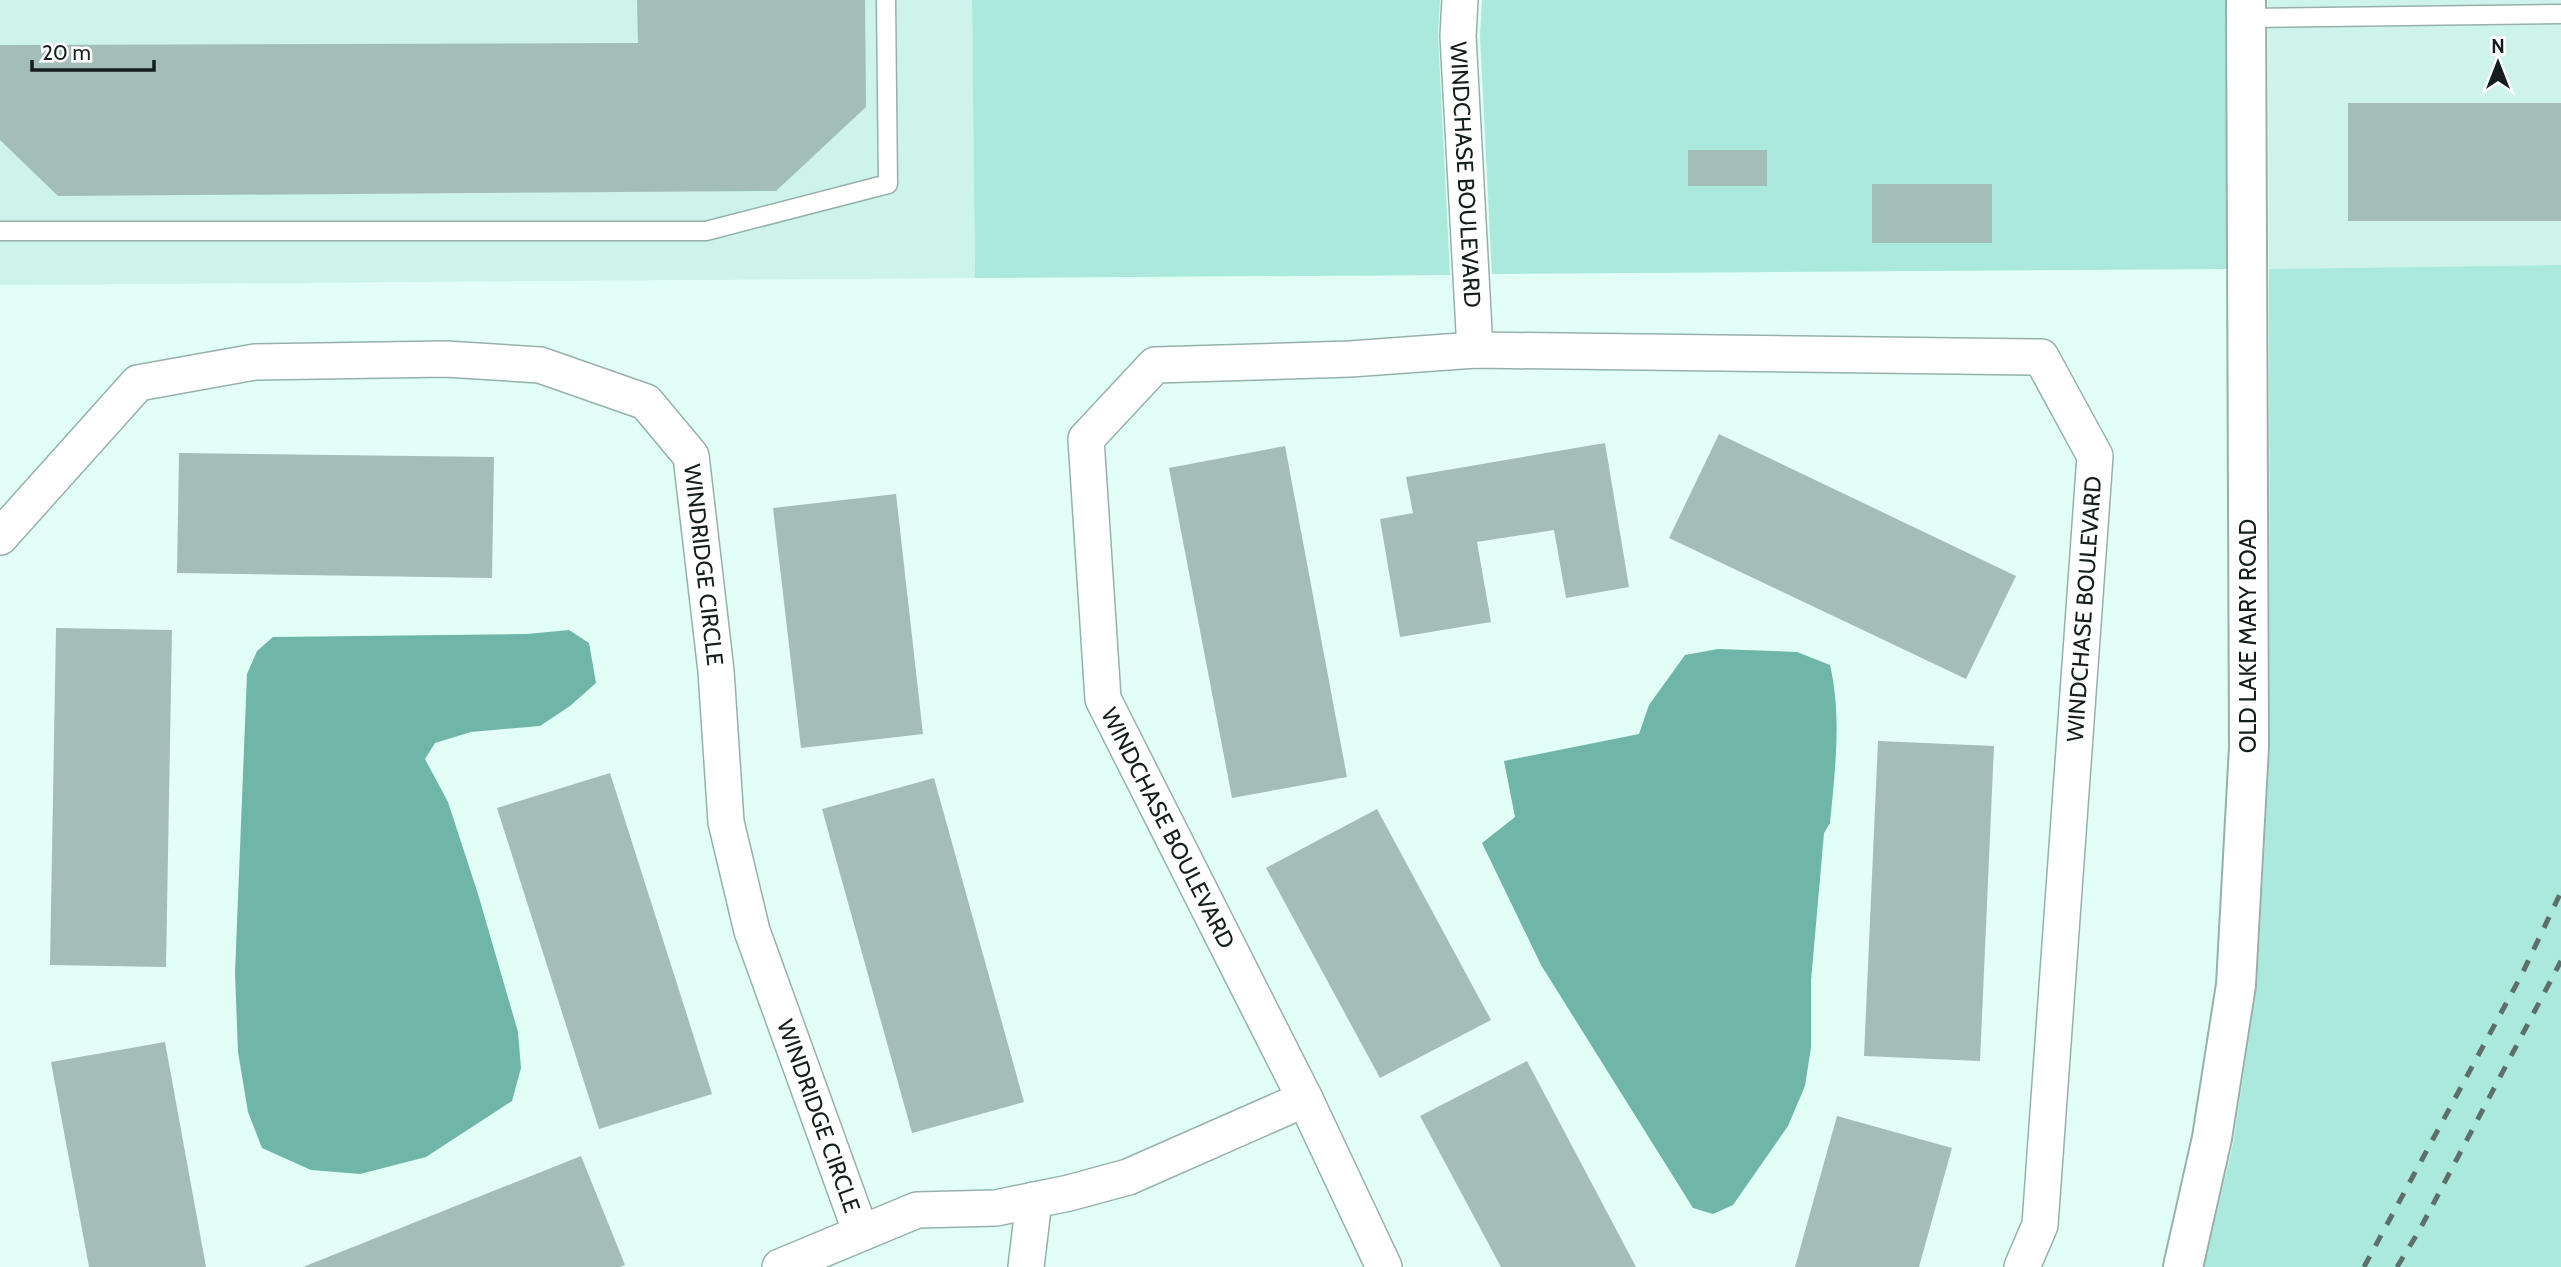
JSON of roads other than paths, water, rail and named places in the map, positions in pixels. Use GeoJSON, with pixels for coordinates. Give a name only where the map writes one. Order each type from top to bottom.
{"type":"FeatureCollection","features":[{"type":"Feature","properties":{"kind":"street","name":"WINDCHASE BOULEVARD"},"geometry":{"type":"LineString","coordinates":[[1460,0],[1458,36],[1475,351]]}},
{"type":"Feature","properties":{"kind":"street","name":"OLD LAKE MARY ROAD"},"geometry":{"type":"LineString","coordinates":[[2183,1267],[2212,1138],[2236,985],[2248,761],[2246,9]]}},
{"type":"Feature","properties":{"kind":"street","name":"WINDCHASE BOULEVARD"},"geometry":{"type":"LineString","coordinates":[[1384,1267],[1305,1099],[1103,699],[1086,439],[1155,365],[1350,359],[1475,351],[2041,357],[2095,456],[2040,1225],[2022,1267]]}},
{"type":"Feature","properties":{"kind":"street","name":"WINDRIDGE CIRCLE"},"geometry":{"type":"LineString","coordinates":[[0,537],[138,383],[255,362],[446,359],[540,365],[646,402],[691,456],[716,671],[726,822],[752,930],[861,1233]]}},
{"type":"Feature","properties":{"kind":"street","name":"WINDRIDGE CIRCLE"},"geometry":{"type":"LineString","coordinates":[[780,1267],[917,1210],[996,1208],[1128,1177],[1305,1099]]}},
{"type":"Feature","properties":{"kind":"street"},"geometry":{"type":"LineString","coordinates":[[1026,1267],[1034,1200]]}},
{"type":"Feature","properties":{"kind":"lane"},"geometry":{"type":"LineString","coordinates":[[0,231],[706,231],[888,184],[886,0]]}},
{"type":"Feature","properties":{"kind":"lane"},"geometry":{"type":"LineString","coordinates":[[2246,9],[2386,8],[2561,14]]}},
{"type":"Feature","properties":{"kind":"railway"},"geometry":{"type":"LineString","coordinates":[[2364,1267],[2522,974],[2561,892]]}},
{"type":"Feature","properties":{"kind":"railway"},"geometry":{"type":"LineString","coordinates":[[2397,1267],[2419,1231],[2561,961]]}}]}
